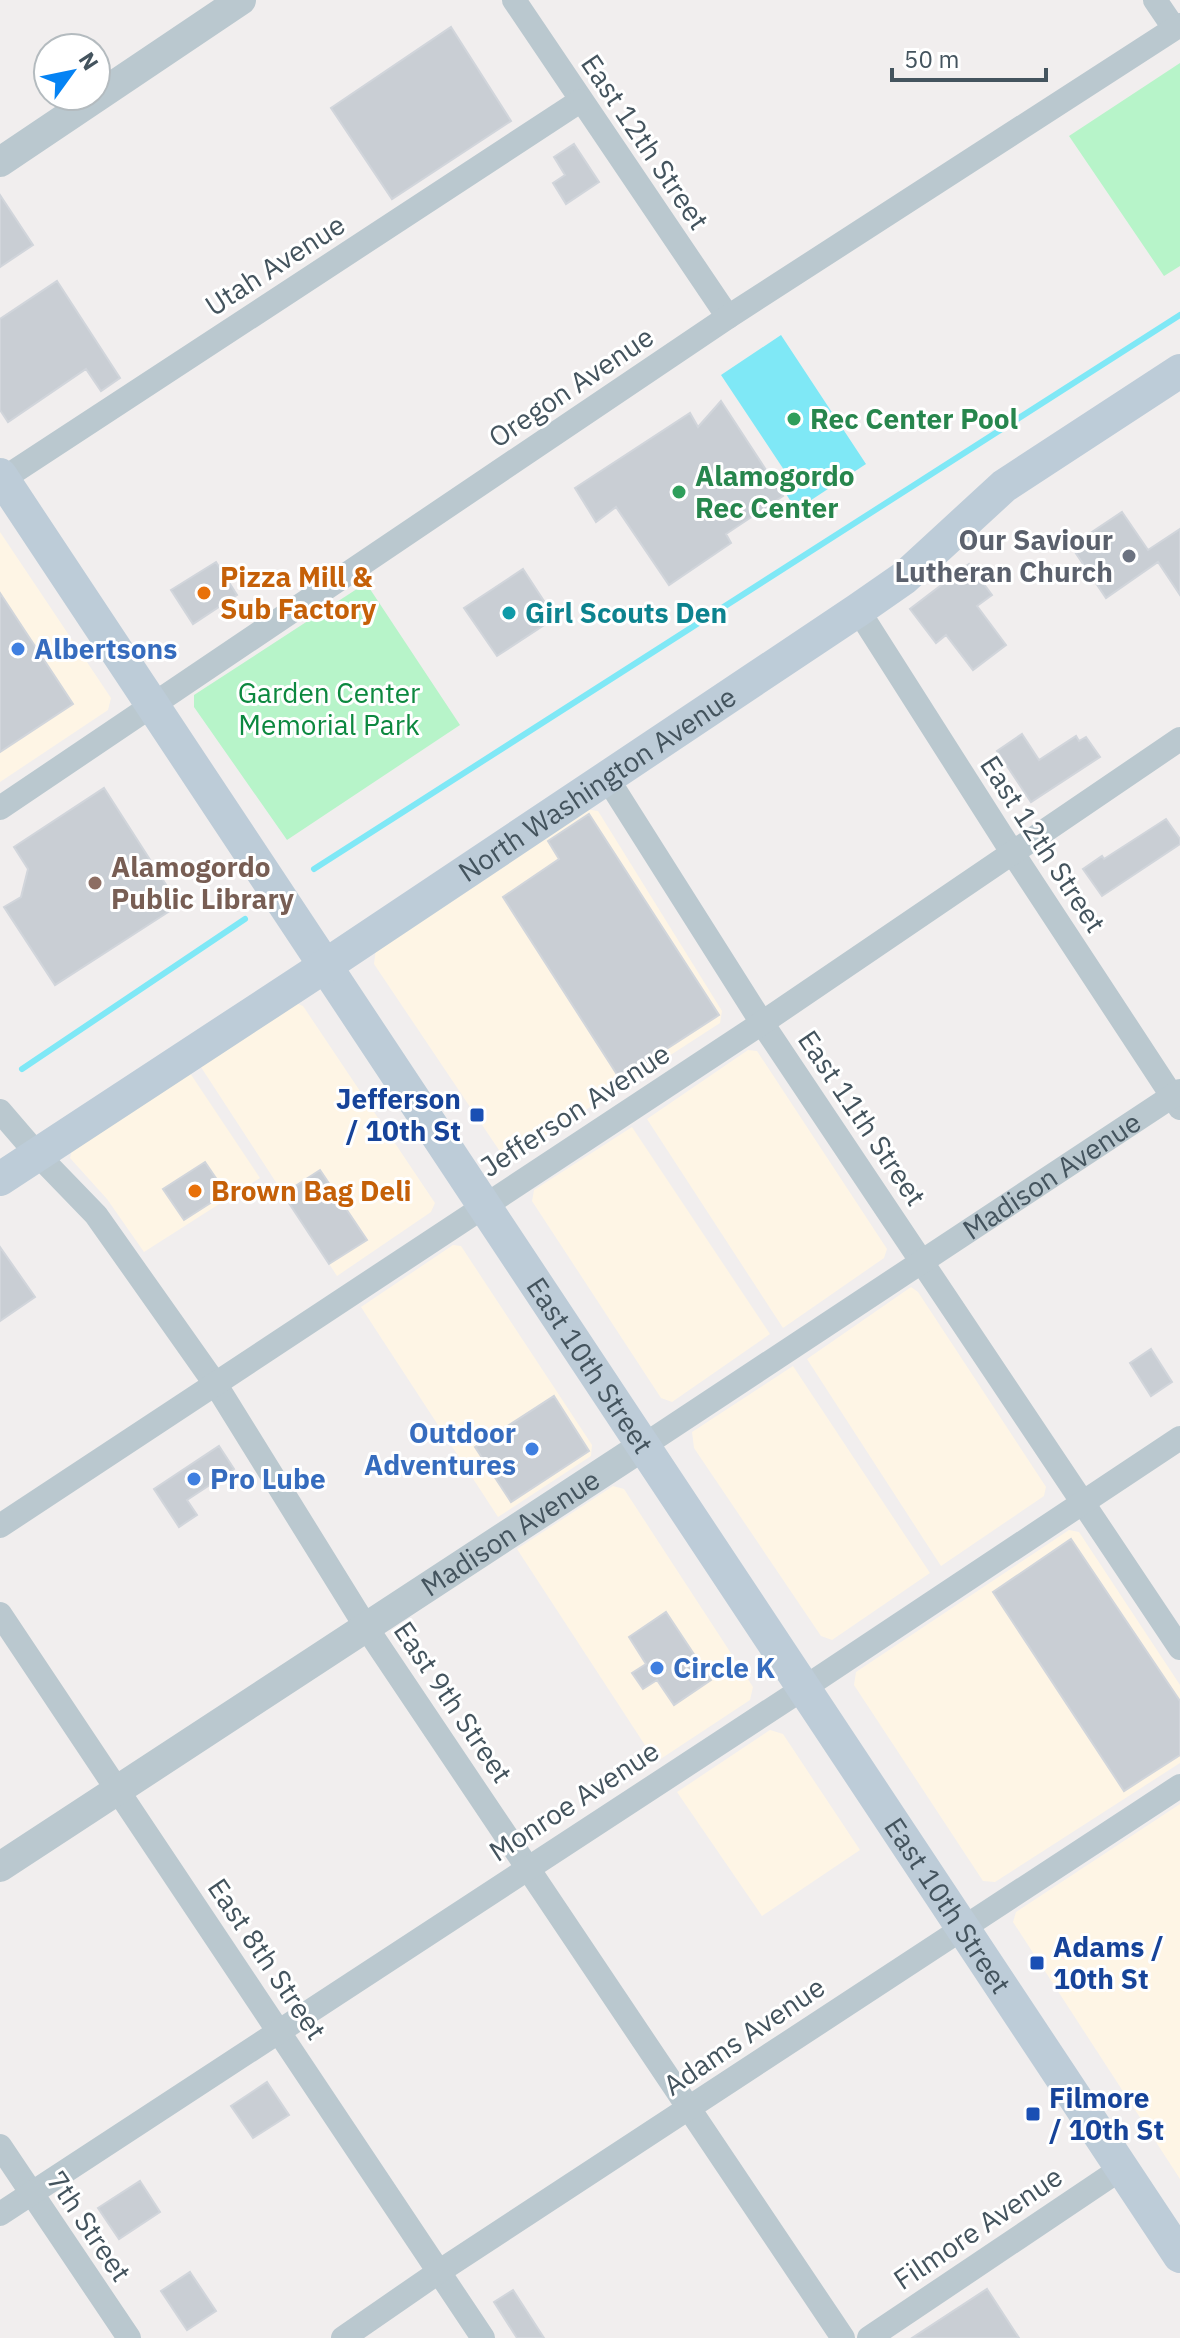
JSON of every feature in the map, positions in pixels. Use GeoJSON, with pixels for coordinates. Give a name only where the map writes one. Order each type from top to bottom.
{"type":"FeatureCollection","features":[{"type":"Feature","properties":{"kind":"main road","name":"North Washington Avenue"},"geometry":{"type":"LineString","coordinates":[[0,1179],[858,610],[904,578],[1004,486],[1180,371]]}},
{"type":"Feature","properties":{"kind":"main road","name":"East 10th Street"},"geometry":{"type":"LineString","coordinates":[[1,477],[1180,2256]]}},
{"type":"Feature","properties":{"kind":"street"},"geometry":{"type":"LineString","coordinates":[[0,162],[241,0]]}},
{"type":"Feature","properties":{"kind":"street","name":"East 12th Street"},"geometry":{"type":"LineString","coordinates":[[514,0],[728,317]]}},
{"type":"Feature","properties":{"kind":"street"},"geometry":{"type":"LineString","coordinates":[[1155,0],[1177,26]]}},
{"type":"Feature","properties":{"kind":"street","name":"Oregon Avenue"},"geometry":{"type":"LineString","coordinates":[[0,808],[728,317],[1177,26]]}},
{"type":"Feature","properties":{"kind":"street","name":"Utah Avenue"},"geometry":{"type":"LineString","coordinates":[[1,477],[580,101]]}},
{"type":"Feature","properties":{"kind":"street","name":"East 12th Street"},"geometry":{"type":"LineString","coordinates":[[858,610],[1012,852],[1177,1098]]}},
{"type":"Feature","properties":{"kind":"street","name":"Jefferson Avenue"},"geometry":{"type":"LineString","coordinates":[[0,1526],[762,1023],[1180,739]]}},
{"type":"Feature","properties":{"kind":"street","name":"East 11th Street"},"geometry":{"type":"LineString","coordinates":[[607,778],[762,1023],[1180,1648]]}},
{"type":"Feature","properties":{"kind":"street","name":"Madison Avenue"},"geometry":{"type":"LineString","coordinates":[[0,1867],[923,1261],[1177,1098]]}},
{"type":"Feature","properties":{"kind":"street","name":"East 9th Street"},"geometry":{"type":"LineString","coordinates":[[0,1111],[96,1215],[216,1385],[366,1627],[843,2338]]}},
{"type":"Feature","properties":{"kind":"street","name":"Monroe Avenue"},"geometry":{"type":"LineString","coordinates":[[0,2214],[1180,1438]]}},
{"type":"Feature","properties":{"kind":"street","name":"East 8th Street"},"geometry":{"type":"LineString","coordinates":[[0,1614],[483,2338]]}},
{"type":"Feature","properties":{"kind":"street","name":"Adams Avenue"},"geometry":{"type":"LineString","coordinates":[[343,2338],[440,2271],[1180,1786]]}},
{"type":"Feature","properties":{"kind":"street","name":"7th Street"},"geometry":{"type":"LineString","coordinates":[[0,2146],[129,2338]]}},
{"type":"Feature","properties":{"kind":"street","name":"Filmore Avenue"},"geometry":{"type":"LineString","coordinates":[[869,2338],[1122,2168]]}},
{"type":"Feature","properties":{"kind":"shaded area"},"geometry":{"type":"Polygon","coordinates":[[[0,532],[111,698],[108,710],[0,782],[0,532]]]}},
{"type":"Feature","properties":{"kind":"shaded area"},"geometry":{"type":"Polygon","coordinates":[[[585,809],[598,811],[722,1011],[720,1023],[516,1155],[501,1153],[374,964],[376,948],[585,809]]]}},
{"type":"Feature","properties":{"kind":"shaded area"},"geometry":{"type":"Polygon","coordinates":[[[294,1002],[303,1006],[435,1203],[431,1212],[337,1276],[199,1064],[294,1002]]]}},
{"type":"Feature","properties":{"kind":"shaded area"},"geometry":{"type":"Polygon","coordinates":[[[748,1050],[757,1051],[887,1249],[884,1258],[783,1328],[647,1119],[748,1050]]]}},
{"type":"Feature","properties":{"kind":"shaded area"},"geometry":{"type":"Polygon","coordinates":[[[188,1070],[260,1178],[144,1252],[107,1199],[70,1158],[73,1145],[188,1070]]]}},
{"type":"Feature","properties":{"kind":"shaded area"},"geometry":{"type":"Polygon","coordinates":[[[632,1127],[770,1334],[672,1402],[661,1398],[532,1201],[534,1190],[632,1127]]]}},
{"type":"Feature","properties":{"kind":"shaded area"},"geometry":{"type":"Polygon","coordinates":[[[453,1245],[461,1246],[592,1445],[591,1456],[498,1517],[361,1307],[453,1245]]]}},
{"type":"Feature","properties":{"kind":"shaded area"},"geometry":{"type":"Polygon","coordinates":[[[911,1287],[918,1292],[1046,1487],[1044,1496],[941,1566],[807,1359],[911,1287]]]}},
{"type":"Feature","properties":{"kind":"shaded area"},"geometry":{"type":"Polygon","coordinates":[[[793,1366],[930,1573],[832,1640],[821,1636],[694,1448],[692,1432],[793,1366]]]}},
{"type":"Feature","properties":{"kind":"shaded area"},"geometry":{"type":"Polygon","coordinates":[[[613,1486],[624,1489],[753,1687],[750,1700],[656,1762],[517,1549],[613,1486]]]}},
{"type":"Feature","properties":{"kind":"shaded area"},"geometry":{"type":"Polygon","coordinates":[[[1069,1530],[1079,1532],[1180,1685],[1180,1763],[995,1882],[983,1881],[854,1685],[856,1672],[1069,1530]]]}},
{"type":"Feature","properties":{"kind":"shaded area"},"geometry":{"type":"Polygon","coordinates":[[[770,1730],[783,1734],[860,1850],[762,1916],[677,1792],[770,1730]]]}},
{"type":"Feature","properties":{"kind":"shaded area"},"geometry":{"type":"Polygon","coordinates":[[[1180,1804],[1180,2179],[1013,1922],[1016,1912],[1180,1804]]]}},
{"type":"Feature","properties":{"kind":"green space"},"geometry":{"type":"Polygon","coordinates":[[[1180,63],[1180,266],[1164,276],[1069,136],[1180,63]]]}},
{"type":"Feature","properties":{"kind":"green space","name":"Garden Center Memorial Park"},"geometry":{"type":"Polygon","coordinates":[[[366,583],[460,725],[287,840],[194,707],[194,695],[366,583]]]}},
{"type":"Feature","properties":{"kind":"water","name":"Rec Center Pool"},"geometry":{"type":"Polygon","coordinates":[[[781,335],[866,464],[796,510],[783,489],[792,482],[721,375],[781,335]]]}},
{"type":"Feature","properties":{"kind":"building"},"geometry":{"type":"Polygon","coordinates":[[[451,27],[511,121],[392,199],[331,108],[451,27]]]}},
{"type":"Feature","properties":{"kind":"building"},"geometry":{"type":"Polygon","coordinates":[[[574,144],[599,182],[566,204],[553,183],[565,175],[554,157],[574,144]]]}},
{"type":"Feature","properties":{"kind":"building"},"geometry":{"type":"Polygon","coordinates":[[[0,195],[33,245],[0,267],[0,195]]]}},
{"type":"Feature","properties":{"kind":"building"},"geometry":{"type":"Polygon","coordinates":[[[57,281],[120,378],[101,391],[86,369],[8,422],[0,410],[0,319],[57,281]]]}},
{"type":"Feature","properties":{"kind":"building","name":"Alamogordo Rec Center"},"geometry":{"type":"Polygon","coordinates":[[[721,401],[783,496],[726,534],[731,543],[669,585],[616,507],[596,522],[575,488],[690,413],[698,427],[721,401]]]}},
{"type":"Feature","properties":{"kind":"building","name":"Our Saviour Lutheran Church"},"geometry":{"type":"Polygon","coordinates":[[[1122,512],[1148,550],[1180,529],[1180,595],[1158,562],[1106,598],[1071,546],[1122,512]]]}},
{"type":"Feature","properties":{"kind":"building","name":"Pizza Mill & Sub Factory"},"geometry":{"type":"Polygon","coordinates":[[[216,562],[237,595],[193,624],[171,590],[216,562]]]}},
{"type":"Feature","properties":{"kind":"building"},"geometry":{"type":"Polygon","coordinates":[[[969,564],[992,595],[977,606],[1006,645],[973,670],[946,635],[936,643],[910,609],[969,564]]]}},
{"type":"Feature","properties":{"kind":"building","name":"Girl Scouts Den"},"geometry":{"type":"Polygon","coordinates":[[[523,569],[555,618],[497,656],[464,608],[523,569]]]}},
{"type":"Feature","properties":{"kind":"building","name":"Albertsons"},"geometry":{"type":"Polygon","coordinates":[[[0,593],[73,704],[0,752],[0,593]]]}},
{"type":"Feature","properties":{"kind":"building"},"geometry":{"type":"Polygon","coordinates":[[[1022,734],[1039,760],[1076,736],[1079,741],[1086,737],[1100,757],[1031,802],[997,751],[1022,734]]]}},
{"type":"Feature","properties":{"kind":"building","name":"Alamogordo Public Library"},"geometry":{"type":"Polygon","coordinates":[[[104,788],[179,905],[55,985],[4,907],[21,897],[28,869],[14,847],[104,788]]]}},
{"type":"Feature","properties":{"kind":"building"},"geometry":{"type":"Polygon","coordinates":[[[589,814],[719,1015],[620,1079],[503,897],[559,859],[548,841],[589,814]]]}},
{"type":"Feature","properties":{"kind":"building"},"geometry":{"type":"Polygon","coordinates":[[[1166,819],[1180,839],[1180,844],[1102,896],[1083,869],[1166,819]]]}},
{"type":"Feature","properties":{"kind":"building","name":"Brown Bag Deli"},"geometry":{"type":"Polygon","coordinates":[[[205,1162],[226,1193],[184,1220],[163,1189],[205,1162]]]}},
{"type":"Feature","properties":{"kind":"building"},"geometry":{"type":"Polygon","coordinates":[[[320,1170],[367,1240],[329,1264],[283,1194],[320,1170]]]}},
{"type":"Feature","properties":{"kind":"building"},"geometry":{"type":"Polygon","coordinates":[[[0,1247],[35,1297],[0,1321],[0,1247]]]}},
{"type":"Feature","properties":{"kind":"building"},"geometry":{"type":"Polygon","coordinates":[[[1151,1349],[1172,1382],[1151,1396],[1130,1363],[1151,1349]]]}},
{"type":"Feature","properties":{"kind":"building","name":"Outdoor Adventures"},"geometry":{"type":"Polygon","coordinates":[[[554,1396],[589,1451],[511,1502],[475,1447],[554,1396]]]}},
{"type":"Feature","properties":{"kind":"building","name":"Pro Lube"},"geometry":{"type":"Polygon","coordinates":[[[219,1446],[234,1469],[187,1500],[197,1515],[179,1527],[154,1489],[219,1446]]]}},
{"type":"Feature","properties":{"kind":"building"},"geometry":{"type":"Polygon","coordinates":[[[1071,1539],[1180,1701],[1180,1755],[1124,1791],[993,1592],[1071,1539]]]}},
{"type":"Feature","properties":{"kind":"building"},"geometry":{"type":"Polygon","coordinates":[[[666,1612],[711,1680],[674,1705],[657,1680],[643,1689],[632,1673],[646,1664],[629,1637],[666,1612]]]}},
{"type":"Feature","properties":{"kind":"building"},"geometry":{"type":"Polygon","coordinates":[[[267,2082],[289,2115],[253,2138],[231,2106],[267,2082]]]}},
{"type":"Feature","properties":{"kind":"building"},"geometry":{"type":"Polygon","coordinates":[[[140,2181],[160,2212],[119,2239],[98,2208],[140,2181]]]}},
{"type":"Feature","properties":{"kind":"building"},"geometry":{"type":"Polygon","coordinates":[[[190,2272],[216,2311],[187,2330],[161,2291],[190,2272]]]}},
{"type":"Feature","properties":{"kind":"building"},"geometry":{"type":"Polygon","coordinates":[[[987,2289],[1019,2338],[912,2338],[987,2289]]]}},
{"type":"Feature","properties":{"kind":"building"},"geometry":{"type":"Polygon","coordinates":[[[513,2290],[544,2338],[517,2338],[494,2302],[513,2290]]]}},
{"type":"Feature","properties":{"kind":"waterway"},"geometry":{"type":"LineString","coordinates":[[314,869],[1180,315]]}},
{"type":"Feature","properties":{"kind":"waterway"},"geometry":{"type":"LineString","coordinates":[[22,1069],[245,919]]}},
{"type":"Feature","properties":{"kind":"place","name":"Rec Center Pool"},"geometry":{"type":"Point","coordinates":[794,419]}},
{"type":"Feature","properties":{"kind":"place","name":"Alamogordo Rec Center"},"geometry":{"type":"Point","coordinates":[679,492]}},
{"type":"Feature","properties":{"kind":"place","name":"Our Saviour Lutheran Church"},"geometry":{"type":"Point","coordinates":[1129,556]}},
{"type":"Feature","properties":{"kind":"place","name":"Pizza Mill & Sub Factory"},"geometry":{"type":"Point","coordinates":[204,593]}},
{"type":"Feature","properties":{"kind":"place","name":"Girl Scouts Den"},"geometry":{"type":"Point","coordinates":[509,613]}},
{"type":"Feature","properties":{"kind":"place","name":"Albertsons"},"geometry":{"type":"Point","coordinates":[18,649]}},
{"type":"Feature","properties":{"kind":"place","name":"Alamogordo Public Library"},"geometry":{"type":"Point","coordinates":[95,883]}},
{"type":"Feature","properties":{"kind":"place","name":"Jefferson / 10th St"},"geometry":{"type":"Point","coordinates":[477,1115]}},
{"type":"Feature","properties":{"kind":"place","name":"Brown Bag Deli"},"geometry":{"type":"Point","coordinates":[195,1191]}},
{"type":"Feature","properties":{"kind":"place","name":"Outdoor Adventures"},"geometry":{"type":"Point","coordinates":[532,1449]}},
{"type":"Feature","properties":{"kind":"place","name":"Pro Lube"},"geometry":{"type":"Point","coordinates":[194,1479]}},
{"type":"Feature","properties":{"kind":"place","name":"Circle K"},"geometry":{"type":"Point","coordinates":[657,1668]}},
{"type":"Feature","properties":{"kind":"place","name":"Adams / 10th St"},"geometry":{"type":"Point","coordinates":[1037,1963]}},
{"type":"Feature","properties":{"kind":"place","name":"Filmore / 10th St"},"geometry":{"type":"Point","coordinates":[1033,2114]}}]}
